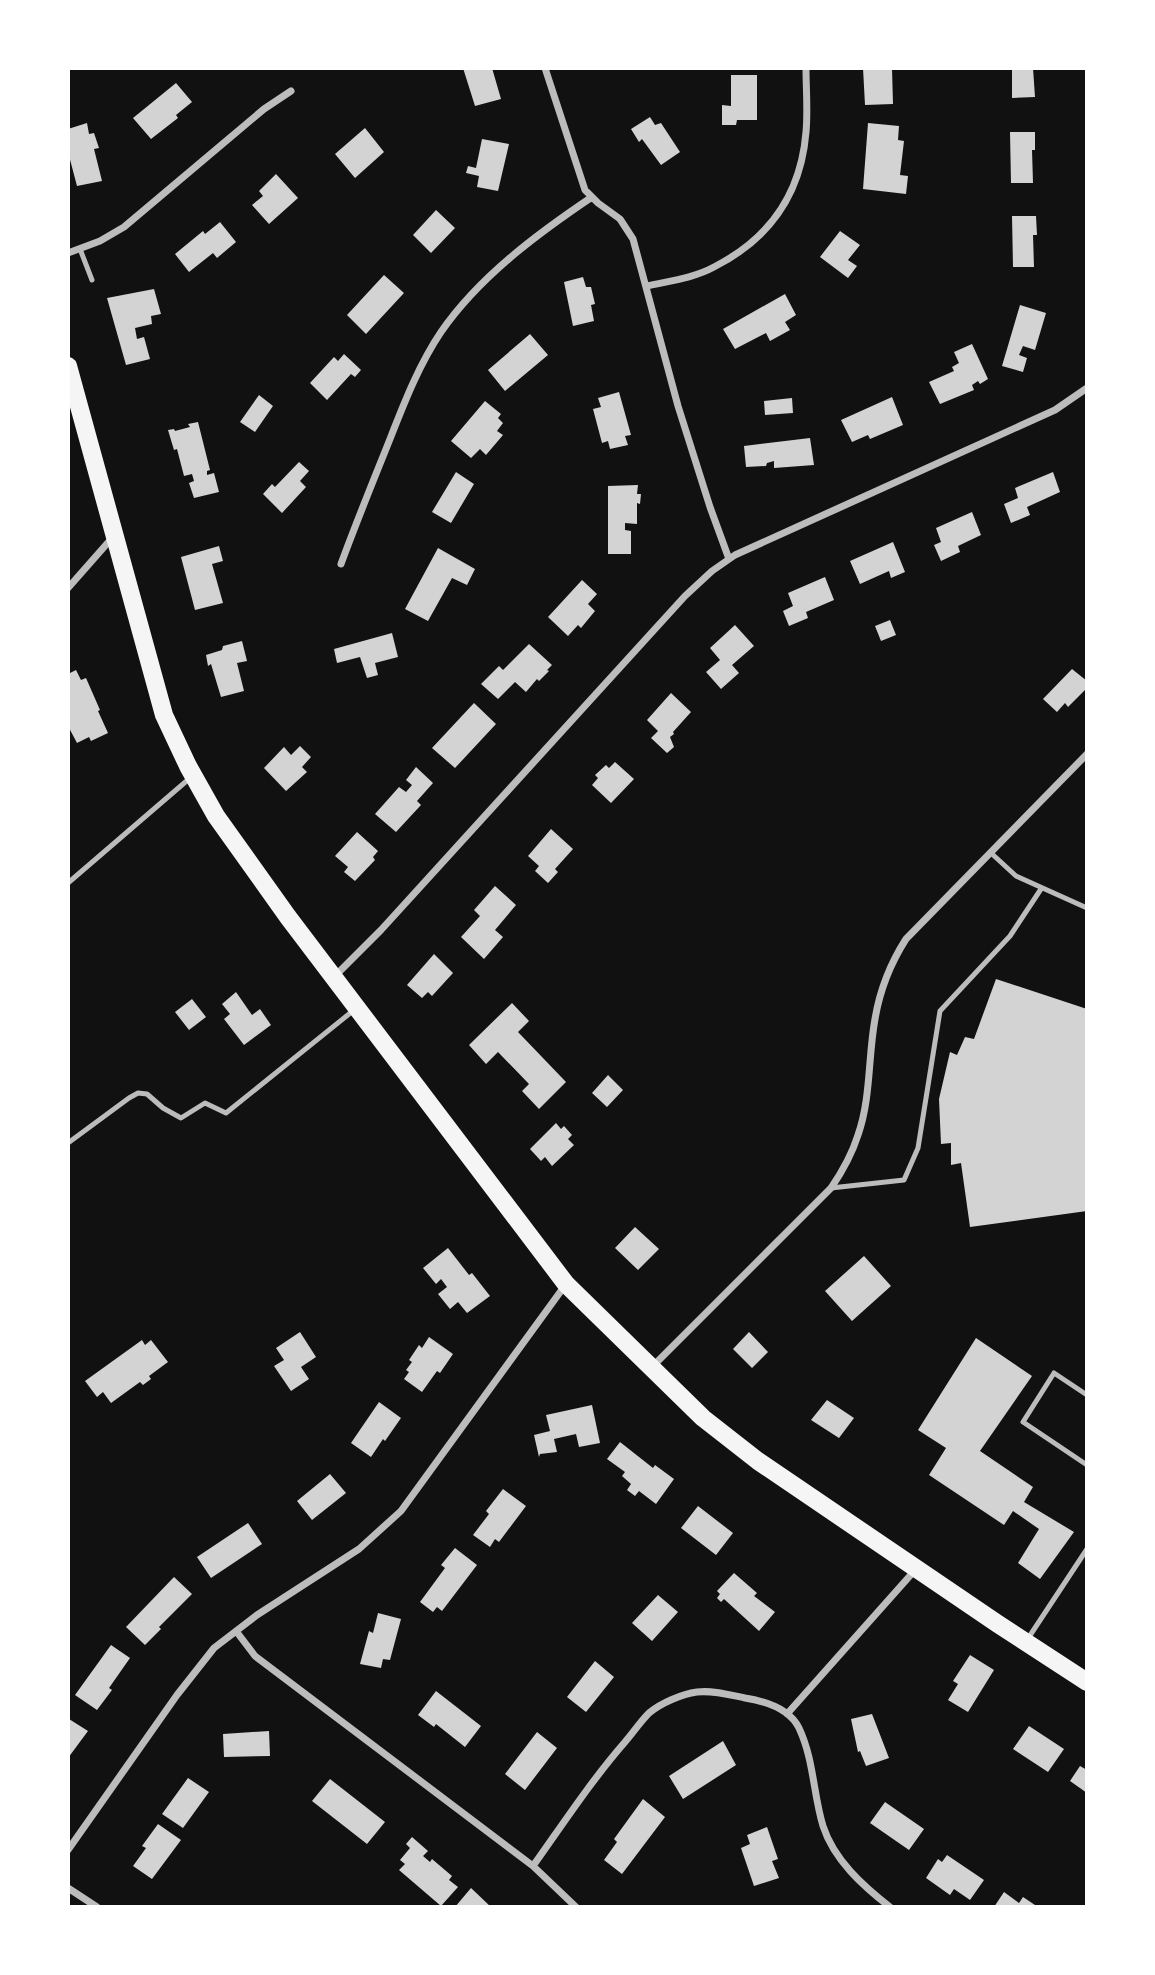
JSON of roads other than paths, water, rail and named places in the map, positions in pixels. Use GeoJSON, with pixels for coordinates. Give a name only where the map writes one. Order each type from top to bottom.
{"type":"FeatureCollection","features":[{"type":"Feature","properties":{"kind":"main road"},"geometry":{"type":"LineString","coordinates":[[68,366],[164,715],[193,775],[216,816],[334,978],[566,1284],[703,1418],[758,1461],[1087,1682]]}},
{"type":"Feature","properties":{"kind":"street"},"geometry":{"type":"LineString","coordinates":[[545,68],[585,190],[620,219],[633,239],[678,406],[729,559]]}},
{"type":"Feature","properties":{"kind":"street"},"geometry":{"type":"LineString","coordinates":[[647,286],[713,268],[763,232],[784,208],[797,178],[806,133],[806,68]]}},
{"type":"Feature","properties":{"kind":"street"},"geometry":{"type":"LineString","coordinates":[[68,253],[100,241],[124,227],[264,108],[291,90]]}},
{"type":"Feature","properties":{"kind":"street"},"geometry":{"type":"LineString","coordinates":[[341,564],[402,408],[441,333],[465,302],[495,273],[551,225],[592,197]]}},
{"type":"Feature","properties":{"kind":"street"},"geometry":{"type":"LineString","coordinates":[[334,978],[381,930],[685,596],[729,559],[1055,410],[1087,388]]}},
{"type":"Feature","properties":{"kind":"street"},"geometry":{"type":"LineString","coordinates":[[68,588],[114,535]]}},
{"type":"Feature","properties":{"kind":"street"},"geometry":{"type":"LineString","coordinates":[[652,1367],[831,1188],[848,1161],[859,1134],[875,1018],[893,960],[906,939],[1087,754]]}},
{"type":"Feature","properties":{"kind":"street"},"geometry":{"type":"LineString","coordinates":[[68,1850],[177,1695],[214,1648],[359,1549],[401,1511],[566,1284]]}},
{"type":"Feature","properties":{"kind":"street"},"geometry":{"type":"LineString","coordinates":[[787,1714],[916,1569]]}},
{"type":"Feature","properties":{"kind":"street"},"geometry":{"type":"LineString","coordinates":[[236,1631],[255,1656],[533,1866],[576,1907]]}},
{"type":"Feature","properties":{"kind":"street"},"geometry":{"type":"LineString","coordinates":[[533,1866],[595,1776],[650,1712],[671,1700],[707,1691],[755,1700],[779,1708],[797,1724],[807,1747],[827,1837],[864,1887],[890,1907]]}},
{"type":"Feature","properties":{"kind":"street"},"geometry":{"type":"LineString","coordinates":[[68,1888],[97,1907]]}},
{"type":"Feature","properties":{"kind":"lane"},"geometry":{"type":"LineString","coordinates":[[80,249],[92,280]]}},
{"type":"Feature","properties":{"kind":"lane"},"geometry":{"type":"LineString","coordinates":[[68,883],[193,775]]}},
{"type":"Feature","properties":{"kind":"lane"},"geometry":{"type":"LineString","coordinates":[[990,853],[1016,876],[1087,908]]}},
{"type":"Feature","properties":{"kind":"lane"},"geometry":{"type":"LineString","coordinates":[[831,1188],[904,1180],[918,1149],[940,1010],[1010,936],[1041,889]]}},
{"type":"Feature","properties":{"kind":"lane"},"geometry":{"type":"LineString","coordinates":[[68,1143],[120,1103],[138,1093],[147,1094],[163,1108],[181,1118],[205,1103],[226,1113],[356,1008]]}},
{"type":"Feature","properties":{"kind":"lane"},"geometry":{"type":"LineString","coordinates":[[1087,1395],[1054,1373],[1023,1422],[1087,1465]]}},
{"type":"Feature","properties":{"kind":"lane"},"geometry":{"type":"LineString","coordinates":[[1026,1643],[1087,1549]]}}]}
